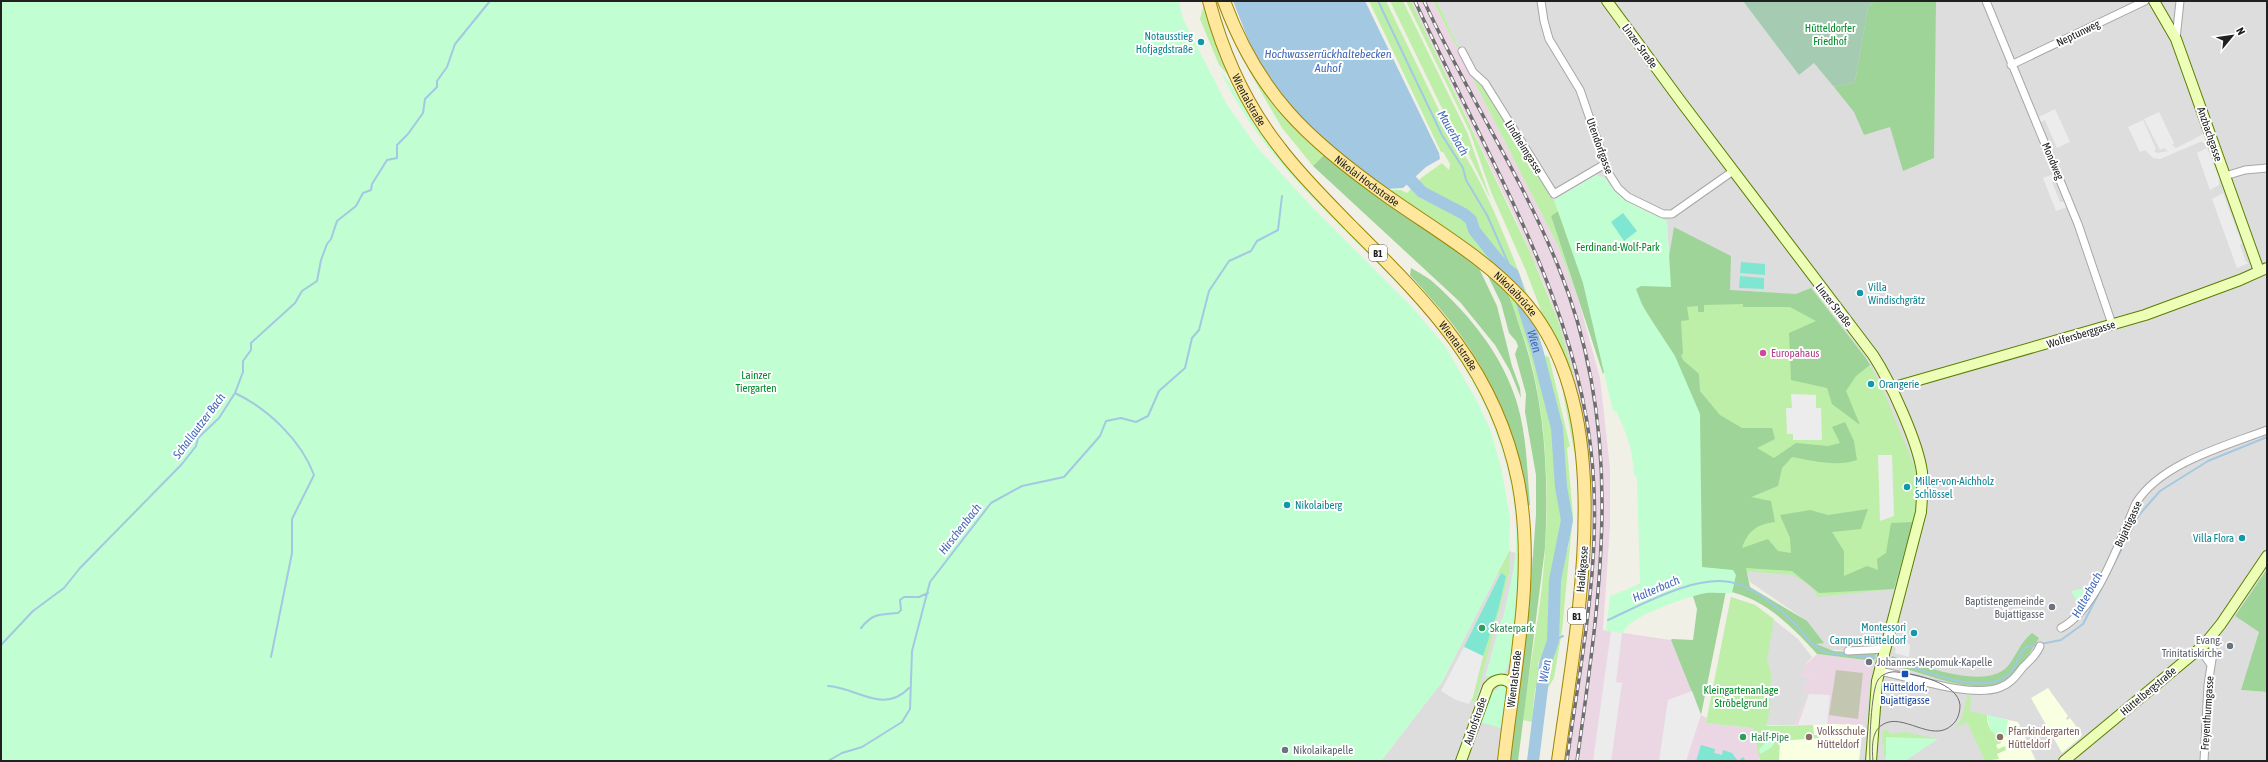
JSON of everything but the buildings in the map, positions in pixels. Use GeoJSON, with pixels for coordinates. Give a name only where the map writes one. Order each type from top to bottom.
{"type":"FeatureCollection","features":[{"type":"Feature","properties":{"kind":"main road","name":"Wientalstraße"},"geometry":{"type":"LineString","coordinates":[[1209,1],[1218,32],[1235,74],[1269,134],[1307,181],[1408,283],[1436,315],[1464,351],[1491,400],[1513,460],[1523,518],[1524,594],[1504,761]]}},
{"type":"Feature","properties":{"kind":"main road","name":"Wientalstraße"},"geometry":{"type":"LineString","coordinates":[[1224,1],[1244,49],[1261,78],[1290,116],[1316,142]]}},
{"type":"Feature","properties":{"kind":"main road","name":"Linzer Straße"},"geometry":{"type":"LineString","coordinates":[[1608,1],[1733,171],[1865,345],[1891,388],[1918,455],[1923,491],[1921,512],[1876,688],[1871,761]]}},
{"type":"Feature","properties":{"kind":"main road","name":"Anzbachgasse"},"geometry":{"type":"LineString","coordinates":[[2154,1],[2176,39],[2225,176],[2263,269]]}},
{"type":"Feature","properties":{"kind":"main road","name":"Nikolai Hochstraße"},"geometry":{"type":"LineString","coordinates":[[1316,142],[1354,172],[1419,218]]}},
{"type":"Feature","properties":{"kind":"main road","name":"Nikolaibrücke"},"geometry":{"type":"LineString","coordinates":[[1419,218],[1483,263],[1507,284],[1543,326],[1556,347],[1565,372],[1574,411],[1583,471]]}},
{"type":"Feature","properties":{"kind":"main road","name":"Wolfersberggasse"},"geometry":{"type":"LineString","coordinates":[[1891,388],[2112,324],[2182,302],[2263,269]]}},
{"type":"Feature","properties":{"kind":"main road","name":"Hadikgasse"},"geometry":{"type":"LineString","coordinates":[[1558,761],[1584,560],[1585,519],[1583,471]]}},
{"type":"Feature","properties":{"kind":"main road","name":"Hüttelbergstraße"},"geometry":{"type":"LineString","coordinates":[[2064,761],[2209,640],[2267,556]]}},
{"type":"Feature","properties":{"kind":"main road","name":"Auhofstraße"},"geometry":{"type":"LineString","coordinates":[[1461,761],[1486,691],[1493,682],[1504,680],[1512,686]]}},
{"type":"Feature","properties":{"kind":"street","name":"Utendorfgasse"},"geometry":{"type":"LineString","coordinates":[[1541,1],[1549,39],[1580,90],[1605,164],[1622,193],[1668,215],[1677,212],[1733,171]]}},
{"type":"Feature","properties":{"kind":"street","name":"Mondweg"},"geometry":{"type":"LineString","coordinates":[[1986,1],[2011,65],[2078,224],[2112,324]]}},
{"type":"Feature","properties":{"kind":"street","name":"Neptunweg"},"geometry":{"type":"LineString","coordinates":[[2011,65],[2145,1]]}},
{"type":"Feature","properties":{"kind":"street"},"geometry":{"type":"LineString","coordinates":[[2176,39],[2180,1]]}},
{"type":"Feature","properties":{"kind":"street","name":"Lindheimgasse"},"geometry":{"type":"LineString","coordinates":[[1462,51],[1473,72],[1485,83],[1554,194],[1605,164]]}},
{"type":"Feature","properties":{"kind":"street"},"geometry":{"type":"LineString","coordinates":[[2225,176],[2245,170],[2267,168]]}},
{"type":"Feature","properties":{"kind":"street","name":"Bujattigasse"},"geometry":{"type":"LineString","coordinates":[[2061,628],[2078,617],[2085,608],[2105,573],[2136,503],[2142,495],[2164,476],[2180,465],[2267,430]]}},
{"type":"Feature","properties":{"kind":"street","name":"Freyenthurmgasse"},"geometry":{"type":"LineString","coordinates":[[2204,761],[2207,690],[2213,649],[2209,640]]}},
{"type":"Feature","properties":{"kind":"street"},"geometry":{"type":"LineString","coordinates":[[1848,651],[1883,659],[1956,688],[1992,690],[2006,685],[2014,679],[2035,657],[2040,646]]}},
{"type":"Feature","properties":{"kind":"street","name":"Freyenthurmgasse"},"geometry":{"type":"LineString","coordinates":[[2200,648],[2211,664]]}},
{"type":"Feature","properties":{"kind":"shaded area"},"geometry":{"type":"Polygon","coordinates":[[[1411,1],[1433,1],[1558,246],[1579,302],[1600,378],[1610,468],[1610,526],[1603,630],[1671,640],[1701,715],[1707,718],[1706,723],[1753,728],[1760,761],[1563,761],[1590,535],[1590,480],[1579,400],[1559,323],[1544,284],[1517,222],[1411,1]]]}},
{"type":"Feature","properties":{"kind":"shaded area"},"geometry":{"type":"Polygon","coordinates":[[[1437,1],[2267,1],[2267,569],[2235,616],[2260,632],[2241,690],[2267,692],[2267,761],[1760,761],[1753,728],[1706,723],[1731,597],[1755,605],[1798,639],[1812,657],[1804,666],[1806,668],[1802,675],[1809,678],[1805,688],[1809,694],[1794,725],[1842,724],[1865,674],[1874,661],[1848,651],[1825,649],[1816,644],[1801,617],[1750,582],[1675,356],[1667,221],[1623,199],[1614,192],[1605,178],[1596,175],[1554,200],[1550,199],[1548,196],[1550,194],[1495,104],[1466,64],[1437,1]]]}},
{"type":"Feature","properties":{"kind":"shaded area"},"geometry":{"type":"Polygon","coordinates":[[[2055,109],[2070,142],[2057,148],[2045,120],[2041,122],[2039,117],[2055,109]]]}},
{"type":"Feature","properties":{"kind":"shaded area"},"geometry":{"type":"Polygon","coordinates":[[[2159,112],[2174,143],[2172,145],[2176,148],[2203,133],[2207,143],[2200,142],[2160,159],[2153,158],[2145,150],[2140,152],[2128,127],[2143,120],[2156,149],[2154,151],[2157,153],[2168,151],[2164,148],[2160,150],[2144,119],[2159,112]]]}},
{"type":"Feature","properties":{"kind":"shaded area"},"geometry":{"type":"Polygon","coordinates":[[[2207,148],[2219,177],[2219,185],[2210,190],[2197,153],[2207,148]]]}},
{"type":"Feature","properties":{"kind":"shaded area"},"geometry":{"type":"Polygon","coordinates":[[[2054,174],[2056,178],[2052,182],[2060,202],[2065,202],[2067,207],[2056,211],[2043,178],[2054,174]]]}},
{"type":"Feature","properties":{"kind":"shaded area"},"geometry":{"type":"Polygon","coordinates":[[[2223,193],[2242,244],[2240,245],[2246,262],[2249,263],[2237,268],[2212,199],[2223,193]]]}},
{"type":"Feature","properties":{"kind":"shaded area"},"geometry":{"type":"Polygon","coordinates":[[[1623,213],[1637,231],[1624,241],[1611,222],[1623,213]]]}},
{"type":"Feature","properties":{"kind":"shaded area"},"geometry":{"type":"Polygon","coordinates":[[[1741,262],[1765,264],[1765,275],[1740,273],[1741,262]]]}},
{"type":"Feature","properties":{"kind":"shaded area"},"geometry":{"type":"Polygon","coordinates":[[[1740,276],[1764,278],[1764,289],[1739,288],[1740,276]]]}},
{"type":"Feature","properties":{"kind":"shaded area"},"geometry":{"type":"Polygon","coordinates":[[[1791,394],[1816,395],[1816,408],[1821,408],[1822,440],[1793,440],[1793,434],[1787,434],[1786,408],[1792,408],[1791,394]]]}},
{"type":"Feature","properties":{"kind":"shaded area"},"geometry":{"type":"Polygon","coordinates":[[[1878,455],[1892,455],[1894,516],[1880,521],[1878,455]]]}},
{"type":"Feature","properties":{"kind":"shaded area"},"geometry":{"type":"Polygon","coordinates":[[[1509,551],[1533,558],[1529,610],[1510,761],[1381,761],[1442,682],[1509,551]]]}},
{"type":"Feature","properties":{"kind":"shaded area","name":"Skaterpark"},"geometry":{"type":"Polygon","coordinates":[[[1501,573],[1506,576],[1498,610],[1483,656],[1464,647],[1501,573]]]}},
{"type":"Feature","properties":{"kind":"shaded area"},"geometry":{"type":"Polygon","coordinates":[[[1611,631],[1622,633],[1616,682],[1622,683],[1611,761],[1593,761],[1611,631]]]}},
{"type":"Feature","properties":{"kind":"shaded area"},"geometry":{"type":"Polygon","coordinates":[[[1898,635],[1906,640],[1910,646],[1909,657],[1895,653],[1896,648],[1894,647],[1898,635]]]}},
{"type":"Feature","properties":{"kind":"shaded area"},"geometry":{"type":"Polygon","coordinates":[[[1464,647],[1483,656],[1473,697],[1469,704],[1456,700],[1441,691],[1464,647]]]}},
{"type":"Feature","properties":{"kind":"shaded area"},"geometry":{"type":"Polygon","coordinates":[[[1817,654],[1874,661],[1869,680],[1863,725],[1794,725],[1809,694],[1802,691],[1809,678],[1802,675],[1800,671],[1805,669],[1804,666],[1817,654]]]}},
{"type":"Feature","properties":{"kind":"shaded area"},"geometry":{"type":"Polygon","coordinates":[[[1836,670],[1863,673],[1858,719],[1829,715],[1836,670]]]}},
{"type":"Feature","properties":{"kind":"shaded area"},"geometry":{"type":"Polygon","coordinates":[[[2048,688],[2068,716],[2066,718],[2067,720],[2070,718],[2082,734],[2080,738],[2062,753],[2031,698],[2048,688]]]}},
{"type":"Feature","properties":{"kind":"shaded area"},"geometry":{"type":"Polygon","coordinates":[[[1692,691],[1701,715],[1686,761],[1659,761],[1668,700],[1692,691]]]}},
{"type":"Feature","properties":{"kind":"shaded area"},"geometry":{"type":"Polygon","coordinates":[[[1809,694],[1830,695],[1827,724],[1798,725],[1809,694]]]}},
{"type":"Feature","properties":{"kind":"shaded area","name":"Pfarrkindergarten Hütteldorf"},"geometry":{"type":"Polygon","coordinates":[[[1976,713],[2018,722],[2036,761],[1985,761],[1976,713]]]}},
{"type":"Feature","properties":{"kind":"shaded area","name":"Volksschule Hütteldorf"},"geometry":{"type":"Polygon","coordinates":[[[1834,724],[1863,725],[1859,761],[1760,761],[1754,726],[1834,724]]]}},
{"type":"Feature","properties":{"kind":"shaded area"},"geometry":{"type":"Polygon","coordinates":[[[1701,745],[1715,749],[1714,753],[1722,755],[1723,750],[1732,753],[1738,761],[1696,761],[1701,745]]]}},
{"type":"Feature","properties":{"kind":"shaded area"},"geometry":{"type":"Polygon","coordinates":[[[1743,757],[1746,761],[1738,761],[1743,757]]]}},
{"type":"Feature","properties":{"kind":"green space","name":"Lainzer Tiergarten"},"geometry":{"type":"Polygon","coordinates":[[[1,1],[1179,1],[1183,19],[1226,103],[1257,147],[1311,206],[1412,307],[1445,346],[1476,399],[1490,429],[1501,467],[1510,518],[1509,551],[1442,682],[1381,761],[1,761],[1,1]]]}},
{"type":"Feature","properties":{"kind":"green space"},"geometry":{"type":"Polygon","coordinates":[[[1369,1],[1386,1],[1451,135],[1475,172],[1505,237],[1530,301],[1388,190],[1401,190],[1407,193],[1421,178],[1442,163],[1449,170],[1450,164],[1443,152],[1441,152],[1369,1]]]}},
{"type":"Feature","properties":{"kind":"green space"},"geometry":{"type":"Polygon","coordinates":[[[1390,1],[1403,1],[1467,132],[1491,200],[1465,147],[1452,129],[1390,1]]]}},
{"type":"Feature","properties":{"kind":"green space"},"geometry":{"type":"Polygon","coordinates":[[[1406,1],[1411,1],[1531,254],[1559,323],[1573,372],[1565,387],[1576,443],[1581,499],[1580,536],[1574,597],[1580,522],[1577,467],[1562,387],[1540,308],[1526,271],[1491,192],[1470,132],[1406,1]]]}},
{"type":"Feature","properties":{"kind":"green space"},"geometry":{"type":"Polygon","coordinates":[[[1433,1],[1437,1],[1466,64],[1483,84],[1510,131],[1551,194],[1548,196],[1554,200],[1558,211],[1551,216],[1579,302],[1558,246],[1433,1]]]}},
{"type":"Feature","properties":{"kind":"green space","name":"Hütteldorfer Friedhof"},"geometry":{"type":"Polygon","coordinates":[[[1743,1],[1876,1],[1868,7],[1855,82],[1834,87],[1814,63],[1799,75],[1743,1]]]}},
{"type":"Feature","properties":{"kind":"green space"},"geometry":{"type":"Polygon","coordinates":[[[1876,1],[1936,1],[1934,158],[1903,171],[1890,127],[1864,135],[1854,112],[1834,87],[1855,82],[1868,7],[1876,1]]]}},
{"type":"Feature","properties":{"kind":"green space"},"geometry":{"type":"Polygon","coordinates":[[[1204,4],[1218,47],[1231,78],[1219,65],[1200,19],[1204,4]]]}},
{"type":"Feature","properties":{"kind":"green space"},"geometry":{"type":"Polygon","coordinates":[[[1251,70],[1275,107],[1324,155],[1313,166],[1282,128],[1249,71],[1251,70]]]}},
{"type":"Feature","properties":{"kind":"green space"},"geometry":{"type":"Polygon","coordinates":[[[1221,72],[1237,94],[1262,134],[1296,178],[1401,285],[1432,320],[1459,356],[1480,392],[1496,430],[1509,475],[1490,418],[1460,361],[1441,334],[1421,309],[1394,280],[1312,198],[1262,139],[1240,107],[1221,72]]]}},
{"type":"Feature","properties":{"kind":"green space"},"geometry":{"type":"Polygon","coordinates":[[[1324,155],[1477,264],[1497,306],[1512,366],[1520,388],[1521,398],[1510,371],[1495,345],[1460,302],[1313,166],[1324,155]]]}},
{"type":"Feature","properties":{"kind":"green space","name":"Ferdinand-Wolf-Park"},"geometry":{"type":"Polygon","coordinates":[[[1596,175],[1605,178],[1618,193],[1632,204],[1667,221],[1671,287],[1641,286],[1636,289],[1643,307],[1675,356],[1700,414],[1702,567],[1733,570],[1736,575],[1732,593],[1705,593],[1670,604],[1635,621],[1627,627],[1623,633],[1606,631],[1610,596],[1640,584],[1637,477],[1634,476],[1631,450],[1626,435],[1616,411],[1613,411],[1583,283],[1554,200],[1596,175]]]}},
{"type":"Feature","properties":{"kind":"green space"},"geometry":{"type":"Polygon","coordinates":[[[1558,211],[1665,281],[1674,227],[1731,256],[1730,290],[1796,294],[1811,288],[1865,357],[1870,365],[1856,376],[1846,391],[1860,425],[1832,404],[1827,388],[1791,380],[1789,333],[1816,321],[1790,307],[1743,307],[1743,304],[1704,305],[1704,312],[1698,312],[1698,306],[1687,307],[1689,320],[1681,321],[1683,354],[1681,355],[1683,360],[1699,374],[1700,391],[1720,415],[1742,428],[1772,428],[1775,439],[1757,448],[1774,458],[1796,443],[1828,446],[1840,443],[1832,427],[1845,422],[1854,441],[1857,460],[1841,463],[1825,463],[1792,457],[1782,468],[1778,486],[1751,497],[1771,501],[1775,522],[1754,529],[1747,537],[1742,548],[1768,539],[1778,551],[1791,553],[1790,538],[1780,515],[1810,510],[1828,515],[1868,509],[1861,529],[1832,532],[1844,551],[1844,576],[1867,566],[1878,570],[1877,559],[1886,553],[1891,523],[1913,522],[1894,589],[1819,593],[1792,571],[1746,568],[1750,587],[1807,621],[1824,643],[1816,644],[1834,651],[1876,654],[1874,661],[1817,654],[1798,634],[1765,606],[1740,594],[1726,591],[1701,715],[1671,640],[1693,640],[1697,609],[1692,593],[1625,591],[1640,584],[1670,353],[1642,304],[1603,374],[1551,216],[1558,211]]]}},
{"type":"Feature","properties":{"kind":"green space"},"geometry":{"type":"Polygon","coordinates":[[[1411,268],[1432,281],[1460,309],[1484,337],[1503,369],[1517,403],[1523,428],[1530,505],[1528,506],[1519,458],[1512,434],[1493,389],[1468,346],[1454,326],[1410,275],[1411,268]]]}},
{"type":"Feature","properties":{"kind":"green space"},"geometry":{"type":"Polygon","coordinates":[[[1485,270],[1505,288],[1513,306],[1528,352],[1540,407],[1545,463],[1545,548],[1518,761],[1510,761],[1529,610],[1536,515],[1536,475],[1525,412],[1526,394],[1515,354],[1518,346],[1516,341],[1509,333],[1501,303],[1485,270]]]}},
{"type":"Feature","properties":{"kind":"green space"},"geometry":{"type":"Polygon","coordinates":[[[1641,286],[1796,294],[1811,288],[1819,297],[1865,357],[1880,383],[1916,470],[1915,514],[1894,589],[1818,597],[1811,586],[1793,575],[1733,570],[1636,288],[1641,286]]]}},
{"type":"Feature","properties":{"kind":"green space"},"geometry":{"type":"Polygon","coordinates":[[[1504,287],[1521,304],[1553,430],[1559,501],[1565,521],[1560,548],[1556,552],[1551,581],[1550,633],[1548,644],[1538,663],[1539,680],[1535,689],[1532,722],[1523,720],[1545,558],[1547,501],[1546,473],[1541,416],[1531,361],[1522,332],[1504,287]]]}},
{"type":"Feature","properties":{"kind":"green space"},"geometry":{"type":"Polygon","coordinates":[[[1543,355],[1549,357],[1570,446],[1567,448],[1573,515],[1562,631],[1554,678],[1548,688],[1551,666],[1550,659],[1554,651],[1555,639],[1559,635],[1556,612],[1564,552],[1568,549],[1571,523],[1564,486],[1562,435],[1555,414],[1556,409],[1543,355]]]}},
{"type":"Feature","properties":{"kind":"green space"},"geometry":{"type":"Polygon","coordinates":[[[1515,511],[1518,556],[1512,652],[1507,670],[1503,674],[1485,677],[1501,620],[1503,618],[1513,572],[1516,544],[1515,511]]]}},
{"type":"Feature","properties":{"kind":"green space"},"geometry":{"type":"Polygon","coordinates":[[[1511,536],[1509,573],[1475,703],[1471,700],[1506,576],[1498,573],[1510,550],[1511,536]]]}},
{"type":"Feature","properties":{"kind":"green space"},"geometry":{"type":"Polygon","coordinates":[[[2267,569],[2267,692],[2241,690],[2259,632],[2235,616],[2267,569]]]}},
{"type":"Feature","properties":{"kind":"green space"},"geometry":{"type":"Polygon","coordinates":[[[2090,587],[2087,597],[2080,606],[2071,591],[2090,587]]]}},
{"type":"Feature","properties":{"kind":"green space","name":"Kleingartenanlage Ströbelgrund"},"geometry":{"type":"Polygon","coordinates":[[[1731,597],[1755,605],[1774,619],[1767,660],[1771,673],[1770,709],[1766,726],[1813,725],[1814,735],[1819,735],[1819,738],[1780,741],[1779,761],[1760,761],[1753,728],[1706,723],[1731,597]]]}},
{"type":"Feature","properties":{"kind":"green space"},"geometry":{"type":"Polygon","coordinates":[[[2032,633],[2039,638],[2024,661],[2015,672],[2005,680],[1992,685],[1963,685],[1889,665],[1892,656],[1951,674],[1983,677],[1996,674],[2007,667],[2021,645],[2032,633]]]}},
{"type":"Feature","properties":{"kind":"green space"},"geometry":{"type":"Polygon","coordinates":[[[1501,686],[1507,686],[1501,728],[1479,722],[1491,694],[1501,686]]]}},
{"type":"Feature","properties":{"kind":"green space"},"geometry":{"type":"Polygon","coordinates":[[[1967,696],[1971,697],[1970,711],[1987,715],[1989,726],[1996,735],[2002,739],[2001,743],[1996,745],[1998,749],[2005,746],[2006,750],[1997,754],[1999,759],[1985,761],[1967,722],[1955,728],[1962,718],[1967,696]]]}},
{"type":"Feature","properties":{"kind":"green space"},"geometry":{"type":"Polygon","coordinates":[[[1987,715],[2008,720],[2006,733],[2008,734],[2002,739],[1990,730],[1987,715]]]}},
{"type":"Feature","properties":{"kind":"green space"},"geometry":{"type":"Polygon","coordinates":[[[1769,730],[1776,731],[1773,746],[1760,754],[1759,749],[1766,741],[1769,730]]]}},
{"type":"Feature","properties":{"kind":"green space"},"geometry":{"type":"Polygon","coordinates":[[[1883,730],[1888,730],[1890,734],[1905,732],[1938,739],[1887,737],[1886,756],[1884,756],[1884,744],[1882,744],[1883,730]]]}},
{"type":"Feature","properties":{"kind":"green space"},"geometry":{"type":"Polygon","coordinates":[[[1886,737],[1938,739],[1905,761],[1886,761],[1886,737]]]}},
{"type":"Feature","properties":{"kind":"water","name":"Hochwasserrückhaltebecken Auhof"},"geometry":{"type":"Polygon","coordinates":[[[1233,1],[1365,1],[1439,153],[1440,159],[1426,167],[1403,188],[1387,189],[1355,169],[1307,128],[1257,62],[1233,1]]]}},
{"type":"Feature","properties":{"kind":"waterway","name":"Schallautzer Bach"},"geometry":{"type":"LineString","coordinates":[[1,645],[33,611],[64,588],[80,568],[182,464],[196,446],[198,438],[219,418],[235,393],[243,372],[243,361],[251,350],[251,343],[295,303],[302,291],[317,281],[321,260],[327,244],[331,239],[337,221],[356,206],[363,193],[371,190],[372,184],[387,160],[397,158],[397,145],[408,134],[423,113],[425,99],[437,87],[437,81],[447,67],[455,44],[490,1]]}},
{"type":"Feature","properties":{"kind":"waterway","name":"Mauerbach"},"geometry":{"type":"LineString","coordinates":[[1378,1],[1442,135],[1463,168],[1466,180],[1487,215],[1513,274]]}},
{"type":"Feature","properties":{"kind":"waterway","name":"Wien"},"geometry":{"type":"LineString","coordinates":[[1401,170],[1422,192],[1464,214],[1471,220],[1474,230],[1504,267],[1513,274],[1537,350],[1557,428],[1561,487],[1567,520],[1555,580],[1553,641],[1545,664],[1533,761]]}},
{"type":"Feature","properties":{"kind":"waterway","name":"Hirschenbach"},"geometry":{"type":"LineString","coordinates":[[828,761],[842,753],[862,747],[902,722],[910,709],[912,651],[930,582],[991,503],[1022,486],[1064,477],[1100,436],[1106,421],[1121,418],[1136,422],[1148,416],[1159,391],[1185,368],[1192,338],[1199,330],[1209,291],[1229,261],[1251,251],[1257,241],[1278,230],[1282,196]]}},
{"type":"Feature","properties":{"kind":"waterway"},"geometry":{"type":"LineString","coordinates":[[235,393],[259,408],[282,427],[301,450],[314,475],[292,519],[292,553],[271,657]]}},
{"type":"Feature","properties":{"kind":"waterway","name":"Halterbach"},"geometry":{"type":"LineString","coordinates":[[1886,659],[1948,679],[1965,682],[1981,683],[1996,681],[2008,675],[2026,647],[2061,640],[2083,624],[2139,515],[2160,491],[2208,461],[2267,437]]}},
{"type":"Feature","properties":{"kind":"waterway","name":"Halterbach"},"geometry":{"type":"LineString","coordinates":[[1608,620],[1671,592],[1706,582],[1722,581],[1737,584],[1751,590],[1777,607],[1816,647],[1821,650],[1828,653],[1880,658]]}},
{"type":"Feature","properties":{"kind":"waterway"},"geometry":{"type":"LineString","coordinates":[[861,628],[870,619],[878,615],[898,613],[901,610],[900,600],[904,597],[919,597],[928,593]]}},
{"type":"Feature","properties":{"kind":"waterway","name":"Halterbach"},"geometry":{"type":"LineString","coordinates":[[1553,641],[1563,636]]}},
{"type":"Feature","properties":{"kind":"waterway"},"geometry":{"type":"LineString","coordinates":[[828,686],[838,687],[869,698],[879,699],[889,699],[899,696],[909,688]]}},
{"type":"Feature","properties":{"kind":"tram line"},"geometry":{"type":"LineString","coordinates":[[1870,761],[1872,706],[1878,680],[1886,673],[1905,673],[1935,681],[1944,685],[1957,697],[1960,705],[1958,716],[1956,721],[1944,730],[1926,730],[1899,722],[1890,722],[1878,728],[1874,736],[1873,761]]}},
{"type":"Feature","properties":{"kind":"railway"},"geometry":{"type":"LineString","coordinates":[[1415,1],[1529,238],[1553,299],[1573,361],[1587,424],[1594,490],[1593,558],[1586,626],[1567,761]]}},
{"type":"Feature","properties":{"kind":"railway"},"geometry":{"type":"LineString","coordinates":[[1424,1],[1457,68],[1527,199],[1558,266],[1579,328],[1593,389],[1600,450],[1602,512],[1594,635],[1577,761]]}},
{"type":"Feature","properties":{"kind":"place","name":"Notausstieg Hofjagdstraße"},"geometry":{"type":"Point","coordinates":[1201,42]}},
{"type":"Feature","properties":{"kind":"place","name":"Villa Windischgrätz"},"geometry":{"type":"Point","coordinates":[1860,293]}},
{"type":"Feature","properties":{"kind":"place","name":"Europahaus"},"geometry":{"type":"Point","coordinates":[1763,353]}},
{"type":"Feature","properties":{"kind":"place","name":"Orangerie"},"geometry":{"type":"Point","coordinates":[1871,384]}},
{"type":"Feature","properties":{"kind":"place","name":"Miller-von-Aichholz Schlössel"},"geometry":{"type":"Point","coordinates":[1907,487]}},
{"type":"Feature","properties":{"kind":"place","name":"Nikolaiberg"},"geometry":{"type":"Point","coordinates":[1287,505]}},
{"type":"Feature","properties":{"kind":"place","name":"Villa Flora"},"geometry":{"type":"Point","coordinates":[2242,538]}},
{"type":"Feature","properties":{"kind":"place","name":"Baptistengemeinde Bujattigasse"},"geometry":{"type":"Point","coordinates":[2052,607]}},
{"type":"Feature","properties":{"kind":"place","name":"Skaterpark"},"geometry":{"type":"Point","coordinates":[1482,628]}},
{"type":"Feature","properties":{"kind":"place","name":"Montessori Campus Hütteldorf"},"geometry":{"type":"Point","coordinates":[1914,633]}},
{"type":"Feature","properties":{"kind":"place","name":"Evang. Trinitatiskirche"},"geometry":{"type":"Point","coordinates":[2230,646]}},
{"type":"Feature","properties":{"kind":"place","name":"Johannes-Nepomuk-Kapelle"},"geometry":{"type":"Point","coordinates":[1869,662]}},
{"type":"Feature","properties":{"kind":"place","name":"Hütteldorf, Bujattigasse"},"geometry":{"type":"Point","coordinates":[1905,674]}},
{"type":"Feature","properties":{"kind":"place","name":"Half-Pipe"},"geometry":{"type":"Point","coordinates":[1743,737]}},
{"type":"Feature","properties":{"kind":"place","name":"Volksschule Hütteldorf"},"geometry":{"type":"Point","coordinates":[1809,737]}},
{"type":"Feature","properties":{"kind":"place","name":"Pfarrkindergarten Hütteldorf"},"geometry":{"type":"Point","coordinates":[2000,737]}},
{"type":"Feature","properties":{"kind":"place","name":"Nikolaikapelle"},"geometry":{"type":"Point","coordinates":[1285,750]}}]}
